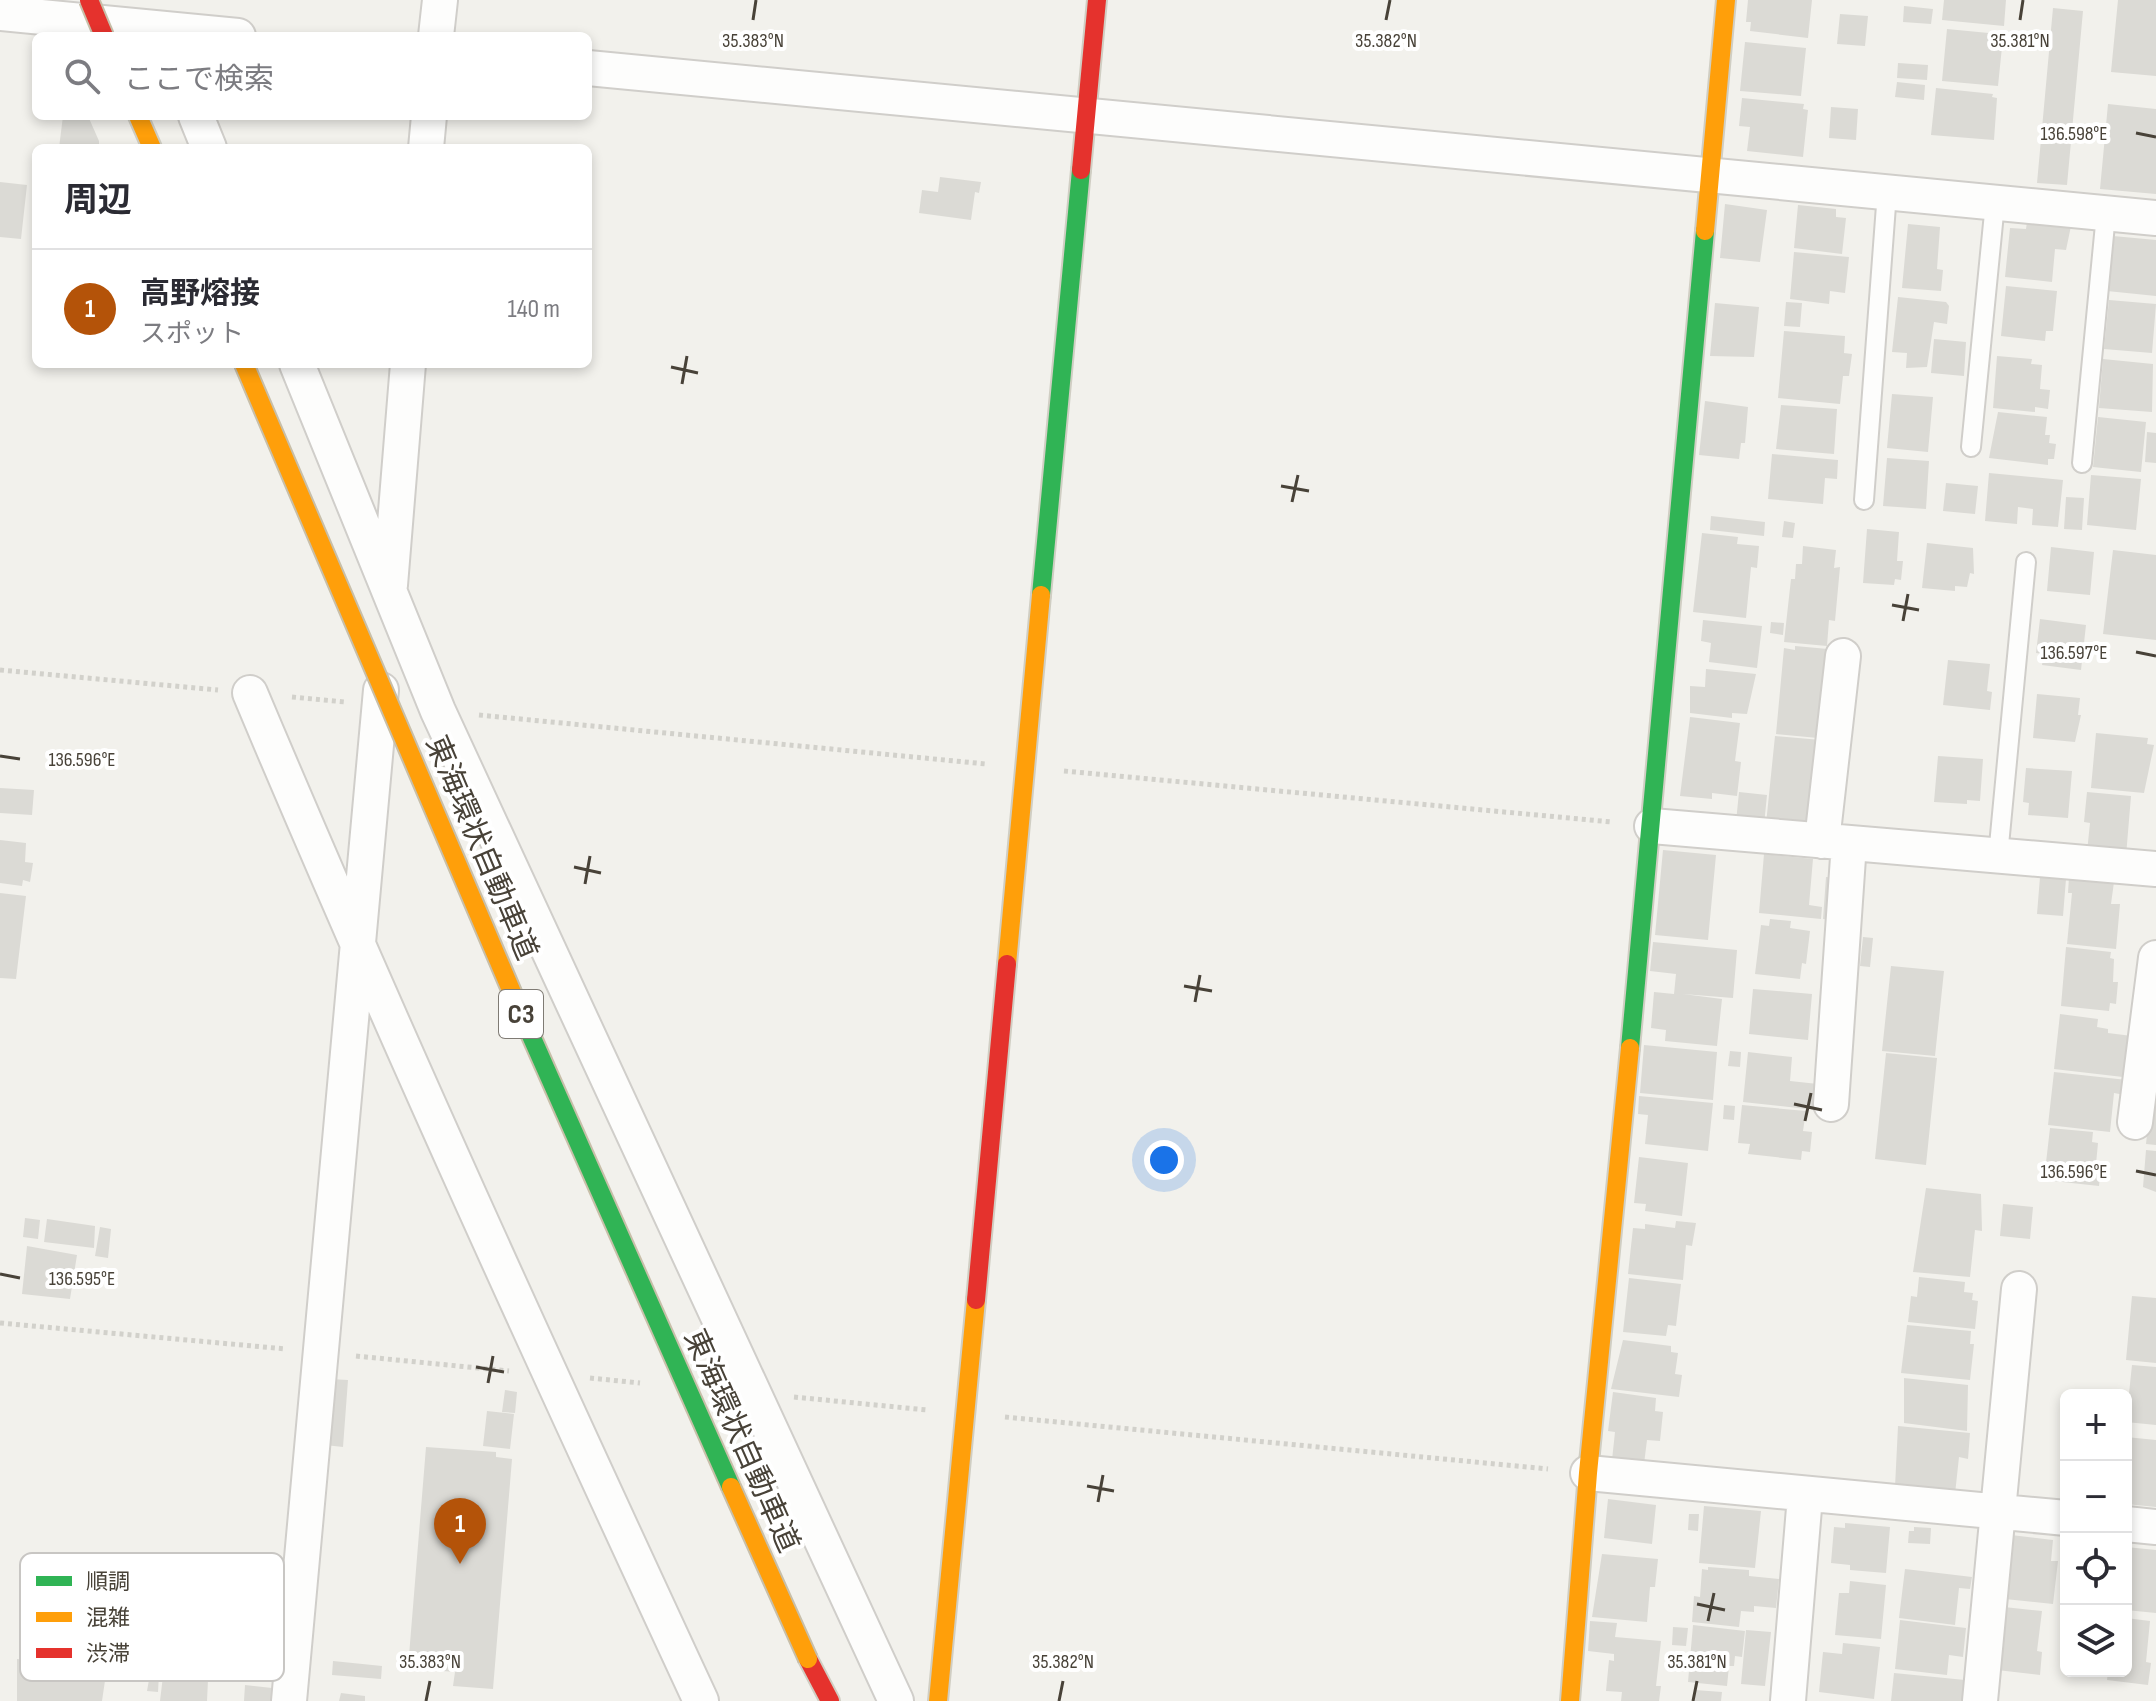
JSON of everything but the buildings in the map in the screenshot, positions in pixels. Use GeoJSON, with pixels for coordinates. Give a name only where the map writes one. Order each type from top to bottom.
{"type":"FeatureCollection","features":[{"type":"Feature","properties":{"kind":"main road"},"geometry":{"type":"LineString","coordinates":[[89,0],[102,32]]}},
{"type":"Feature","properties":{"kind":"main road"},"geometry":{"type":"LineString","coordinates":[[938,1701],[1097,0]]}},
{"type":"Feature","properties":{"kind":"main road"},"geometry":{"type":"LineString","coordinates":[[1570,1701],[1588,1473],[1652,826],[1726,0]]}},
{"type":"Feature","properties":{"kind":"main road"},"geometry":{"type":"LineString","coordinates":[[140,120],[150,144]]}},
{"type":"Feature","properties":{"kind":"main road","name":"東海環状自動車道"},"geometry":{"type":"LineString","coordinates":[[246,368],[514,998],[828,1701]]}},
{"type":"Feature","properties":{"kind":"street"},"geometry":{"type":"LineString","coordinates":[[436,32],[440,0]]}},
{"type":"Feature","properties":{"kind":"street"},"geometry":{"type":"LineString","coordinates":[[0,13],[162,32]]}},
{"type":"Feature","properties":{"kind":"street"},"geometry":{"type":"LineString","coordinates":[[592,68],[2156,218]]}},
{"type":"Feature","properties":{"kind":"street"},"geometry":{"type":"LineString","coordinates":[[198,120],[207,144]]}},
{"type":"Feature","properties":{"kind":"street"},"geometry":{"type":"LineString","coordinates":[[426,144],[429,120]]}},
{"type":"Feature","properties":{"kind":"street"},"geometry":{"type":"LineString","coordinates":[[299,368],[438,711],[896,1701]]}},
{"type":"Feature","properties":{"kind":"street"},"geometry":{"type":"LineString","coordinates":[[289,1701],[408,368]]}},
{"type":"Feature","properties":{"kind":"street"},"geometry":{"type":"LineString","coordinates":[[1831,1104],[1843,656]]}},
{"type":"Feature","properties":{"kind":"street"},"geometry":{"type":"LineString","coordinates":[[250,693],[358,951],[701,1701]]}},
{"type":"Feature","properties":{"kind":"street"},"geometry":{"type":"LineString","coordinates":[[1652,826],[2156,869]]}},
{"type":"Feature","properties":{"kind":"street"},"geometry":{"type":"LineString","coordinates":[[2135,1122],[2156,958]]}},
{"type":"Feature","properties":{"kind":"street"},"geometry":{"type":"LineString","coordinates":[[1980,1701],[2019,1289]]}},
{"type":"Feature","properties":{"kind":"street"},"geometry":{"type":"LineString","coordinates":[[1588,1473],[1805,1496],[2060,1517]]}},
{"type":"Feature","properties":{"kind":"street"},"geometry":{"type":"LineString","coordinates":[[1788,1701],[1805,1496]]}},
{"type":"Feature","properties":{"kind":"street"},"geometry":{"type":"LineString","coordinates":[[2132,1525],[2156,1527]]}},
{"type":"Feature","properties":{"kind":"lane"},"geometry":{"type":"LineString","coordinates":[[1864,500],[1887,192]]}},
{"type":"Feature","properties":{"kind":"lane"},"geometry":{"type":"LineString","coordinates":[[1971,447],[1995,203]]}},
{"type":"Feature","properties":{"kind":"lane"},"geometry":{"type":"LineString","coordinates":[[2082,463],[2106,214]]}},
{"type":"Feature","properties":{"kind":"lane"},"geometry":{"type":"LineString","coordinates":[[1998,856],[2026,562]]}},
{"type":"Feature","properties":{"kind":"path"},"geometry":{"type":"LineString","coordinates":[[0,670],[380,705]]}},
{"type":"Feature","properties":{"kind":"path"},"geometry":{"type":"LineString","coordinates":[[438,711],[1652,826]]}},
{"type":"Feature","properties":{"kind":"path"},"geometry":{"type":"LineString","coordinates":[[0,1323],[652,1384]]}},
{"type":"Feature","properties":{"kind":"path"},"geometry":{"type":"LineString","coordinates":[[756,1394],[1588,1473]]}},
{"type":"Feature","properties":{"kind":"traffic: fast"},"geometry":{"type":"LineString","coordinates":[[1041,595],[1081,170]]}},
{"type":"Feature","properties":{"kind":"traffic: fast"},"geometry":{"type":"LineString","coordinates":[[1630,1048],[1705,231]]}},
{"type":"Feature","properties":{"kind":"traffic: fast"},"geometry":{"type":"LineString","coordinates":[[517,1004],[731,1487]]}},
{"type":"Feature","properties":{"kind":"traffic: slow"},"geometry":{"type":"LineString","coordinates":[[1705,231],[1726,0]]}},
{"type":"Feature","properties":{"kind":"traffic: slow"},"geometry":{"type":"LineString","coordinates":[[140,120],[150,144]]}},
{"type":"Feature","properties":{"kind":"traffic: slow"},"geometry":{"type":"LineString","coordinates":[[246,368],[517,1004]]}},
{"type":"Feature","properties":{"kind":"traffic: slow"},"geometry":{"type":"LineString","coordinates":[[1007,964],[1041,595]]}},
{"type":"Feature","properties":{"kind":"traffic: slow"},"geometry":{"type":"LineString","coordinates":[[1570,1701],[1588,1473],[1630,1048]]}},
{"type":"Feature","properties":{"kind":"traffic: slow"},"geometry":{"type":"LineString","coordinates":[[938,1701],[976,1300]]}},
{"type":"Feature","properties":{"kind":"traffic: slow"},"geometry":{"type":"LineString","coordinates":[[731,1487],[808,1659]]}},
{"type":"Feature","properties":{"kind":"traffic: jam"},"geometry":{"type":"LineString","coordinates":[[89,0],[102,32]]}},
{"type":"Feature","properties":{"kind":"traffic: jam"},"geometry":{"type":"LineString","coordinates":[[1081,170],[1097,0]]}},
{"type":"Feature","properties":{"kind":"traffic: jam"},"geometry":{"type":"LineString","coordinates":[[976,1300],[1007,964]]}},
{"type":"Feature","properties":{"kind":"traffic: jam"},"geometry":{"type":"LineString","coordinates":[[808,1659],[830,1701]]}},
{"type":"Feature","properties":{"kind":"place","name":"高野熔接"},"geometry":{"type":"Point","coordinates":[460,1564]}}]}
